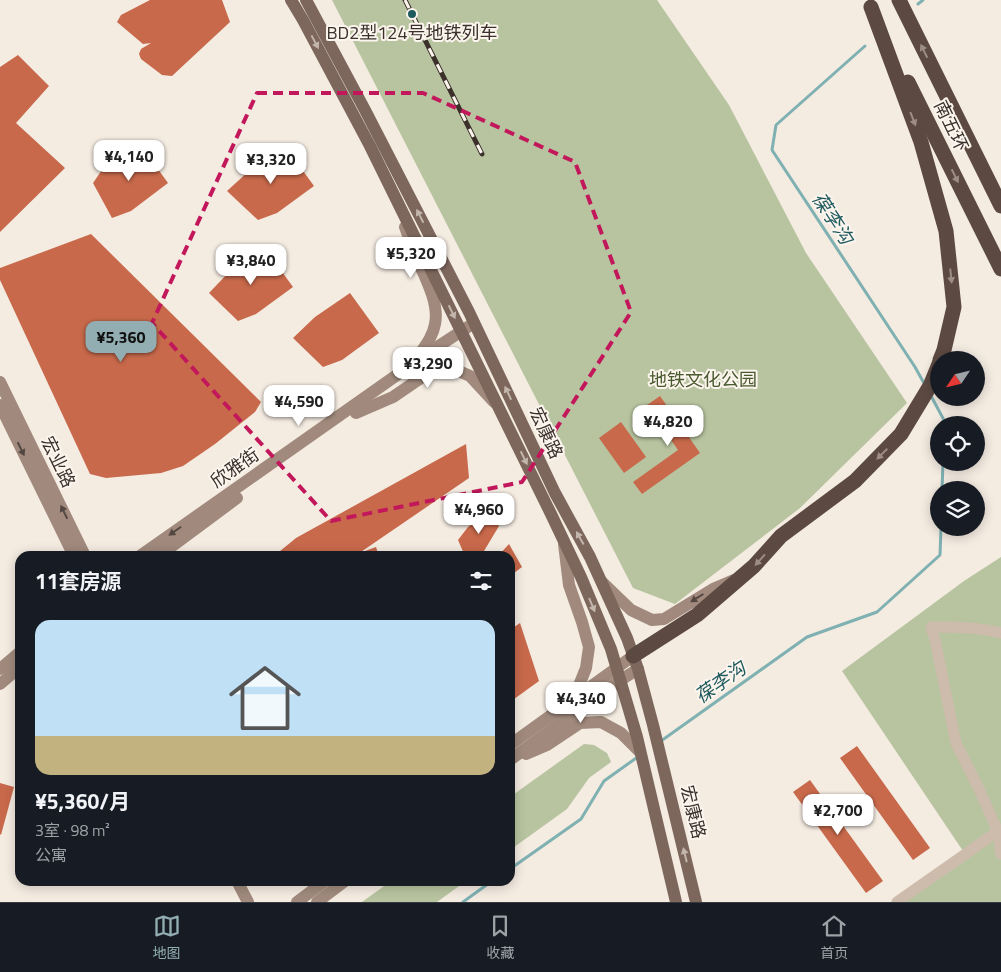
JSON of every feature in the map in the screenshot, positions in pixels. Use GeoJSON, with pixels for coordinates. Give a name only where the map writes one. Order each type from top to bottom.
{"type":"FeatureCollection","features":[{"type":"Feature","properties":{"kind":"highway","name":"南五环"},"geometry":{"type":"LineString","coordinates":[[899,0],[1001,206]]}},
{"type":"Feature","properties":{"kind":"highway","name":"南五环"},"geometry":{"type":"LineString","coordinates":[[869,4],[1001,269]]}},
{"type":"Feature","properties":{"kind":"highway"},"geometry":{"type":"LineString","coordinates":[[869,4],[921,142],[946,231],[954,307],[943,351]]}},
{"type":"Feature","properties":{"kind":"highway"},"geometry":{"type":"LineString","coordinates":[[977,158],[1001,187]]}},
{"type":"Feature","properties":{"kind":"highway"},"geometry":{"type":"LineString","coordinates":[[636,662],[697,615],[754,566],[781,536],[855,481],[901,434],[930,386]]}},
{"type":"Feature","properties":{"kind":"main road","name":"宏康路"},"geometry":{"type":"LineString","coordinates":[[291,0],[370,146],[581,577],[611,649],[619,674],[637,737],[676,902]]}},
{"type":"Feature","properties":{"kind":"main road","name":"宏康路"},"geometry":{"type":"LineString","coordinates":[[306,0],[365,110],[475,326],[555,493],[590,557],[627,638],[636,662],[661,755],[696,902]]}},
{"type":"Feature","properties":{"kind":"street"},"geometry":{"type":"LineString","coordinates":[[395,196],[436,311],[435,324],[428,342],[412,364]]}},
{"type":"Feature","properties":{"kind":"street","name":"欣雅街"},"geometry":{"type":"LineString","coordinates":[[147,551],[412,364],[475,326]]}},
{"type":"Feature","properties":{"kind":"street","name":"欣雅街"},"geometry":{"type":"LineString","coordinates":[[166,551],[462,334]]}},
{"type":"Feature","properties":{"kind":"street"},"geometry":{"type":"LineString","coordinates":[[356,413],[393,396],[431,371],[452,368],[470,376],[499,408]]}},
{"type":"Feature","properties":{"kind":"street","name":"宏业路"},"geometry":{"type":"LineString","coordinates":[[0,382],[83,551]]}},
{"type":"Feature","properties":{"kind":"street","name":"宏业路"},"geometry":{"type":"LineString","coordinates":[[0,406],[72,551]]}},
{"type":"Feature","properties":{"kind":"street"},"geometry":{"type":"LineString","coordinates":[[564,542],[569,585],[589,647],[586,668],[581,681],[566,704]]}},
{"type":"Feature","properties":{"kind":"street"},"geometry":{"type":"LineString","coordinates":[[602,582],[631,610],[652,620],[664,619],[713,589],[741,577]]}},
{"type":"Feature","properties":{"kind":"street"},"geometry":{"type":"LineString","coordinates":[[1001,634],[974,628],[931,627],[956,743],[999,830],[1001,854]]}},
{"type":"Feature","properties":{"kind":"street"},"geometry":{"type":"LineString","coordinates":[[0,670],[15,656]]}},
{"type":"Feature","properties":{"kind":"street"},"geometry":{"type":"LineString","coordinates":[[515,741],[566,704],[619,674],[636,662]]}},
{"type":"Feature","properties":{"kind":"street"},"geometry":{"type":"LineString","coordinates":[[0,684],[15,671]]}},
{"type":"Feature","properties":{"kind":"street"},"geometry":{"type":"LineString","coordinates":[[515,757],[602,692],[619,674]]}},
{"type":"Feature","properties":{"kind":"street"},"geometry":{"type":"LineString","coordinates":[[515,759],[547,745],[580,723],[601,722],[621,733],[639,751]]}},
{"type":"Feature","properties":{"kind":"street"},"geometry":{"type":"LineString","coordinates":[[903,900],[999,830]]}},
{"type":"Feature","properties":{"kind":"street"},"geometry":{"type":"LineString","coordinates":[[240,886],[248,902]]}},
{"type":"Feature","properties":{"kind":"street"},"geometry":{"type":"LineString","coordinates":[[248,886],[256,902]]}},
{"type":"Feature","properties":{"kind":"street"},"geometry":{"type":"LineString","coordinates":[[297,902],[318,886]]}},
{"type":"Feature","properties":{"kind":"street"},"geometry":{"type":"LineString","coordinates":[[317,902],[338,886]]}},
{"type":"Feature","properties":{"kind":"highlighted area"},"geometry":{"type":"Polygon","coordinates":[[[257,93],[423,93],[575,162],[631,312],[522,482],[331,521],[152,323],[257,93]]]}},
{"type":"Feature","properties":{"kind":"green space","name":"地铁文化公园"},"geometry":{"type":"Polygon","coordinates":[[[332,0],[657,0],[729,105],[806,253],[907,403],[800,508],[675,604],[633,588],[332,0]]]}},
{"type":"Feature","properties":{"kind":"green space"},"geometry":{"type":"Polygon","coordinates":[[[1001,557],[1001,902],[892,902],[963,851],[842,671],[964,581],[1001,557]]]}},
{"type":"Feature","properties":{"kind":"green space"},"geometry":{"type":"Polygon","coordinates":[[[584,744],[594,745],[607,753],[611,762],[589,778],[567,809],[515,846],[515,793],[584,744]]]}},
{"type":"Feature","properties":{"kind":"green space"},"geometry":{"type":"Polygon","coordinates":[[[384,886],[459,886],[437,902],[362,902],[384,886]]]}},
{"type":"Feature","properties":{"kind":"building"},"geometry":{"type":"Polygon","coordinates":[[[150,0],[222,0],[230,22],[172,76],[162,75],[141,59],[139,54],[141,49],[151,43],[143,44],[117,22],[121,15],[150,0]]]}},
{"type":"Feature","properties":{"kind":"building"},"geometry":{"type":"Polygon","coordinates":[[[18,55],[49,86],[16,123],[65,168],[0,232],[0,67],[18,55]]]}},
{"type":"Feature","properties":{"kind":"building"},"geometry":{"type":"Polygon","coordinates":[[[139,143],[168,183],[131,211],[112,218],[93,183],[104,167],[139,143]]]}},
{"type":"Feature","properties":{"kind":"building"},"geometry":{"type":"Polygon","coordinates":[[[285,146],[314,186],[277,213],[258,220],[227,191],[250,170],[285,146]]]}},
{"type":"Feature","properties":{"kind":"building"},"geometry":{"type":"Polygon","coordinates":[[[91,234],[261,402],[255,412],[215,444],[183,466],[161,473],[106,478],[90,474],[0,280],[0,268],[91,234]]]}},
{"type":"Feature","properties":{"kind":"building"},"geometry":{"type":"Polygon","coordinates":[[[264,247],[293,287],[256,314],[238,321],[209,293],[230,271],[264,247]]]}},
{"type":"Feature","properties":{"kind":"building"},"geometry":{"type":"Polygon","coordinates":[[[350,293],[379,333],[342,360],[323,367],[293,338],[315,317],[350,293]]]}},
{"type":"Feature","properties":{"kind":"building"},"geometry":{"type":"Polygon","coordinates":[[[660,396],[700,453],[642,494],[633,482],[678,450],[647,405],[660,396]]]}},
{"type":"Feature","properties":{"kind":"building"},"geometry":{"type":"Polygon","coordinates":[[[621,422],[646,457],[624,473],[599,438],[621,422]]]}},
{"type":"Feature","properties":{"kind":"building"},"geometry":{"type":"Polygon","coordinates":[[[466,444],[469,478],[362,551],[280,551],[296,538],[466,444]]]}},
{"type":"Feature","properties":{"kind":"building"},"geometry":{"type":"Polygon","coordinates":[[[490,509],[499,526],[484,551],[463,551],[458,540],[468,527],[490,509]]]}},
{"type":"Feature","properties":{"kind":"building"},"geometry":{"type":"Polygon","coordinates":[[[509,544],[513,551],[503,551],[509,544]]]}},
{"type":"Feature","properties":{"kind":"building"},"geometry":{"type":"Polygon","coordinates":[[[376,547],[377,551],[365,551],[376,547]]]}},
{"type":"Feature","properties":{"kind":"building"},"geometry":{"type":"Polygon","coordinates":[[[515,555],[522,567],[515,572],[515,555]]]}},
{"type":"Feature","properties":{"kind":"building"},"geometry":{"type":"Polygon","coordinates":[[[520,623],[539,681],[515,698],[515,626],[520,623]]]}},
{"type":"Feature","properties":{"kind":"building"},"geometry":{"type":"Polygon","coordinates":[[[857,746],[930,848],[913,860],[840,758],[857,746]]]}},
{"type":"Feature","properties":{"kind":"building"},"geometry":{"type":"Polygon","coordinates":[[[810,780],[883,881],[866,893],[793,792],[810,780]]]}},
{"type":"Feature","properties":{"kind":"building"},"geometry":{"type":"Polygon","coordinates":[[[0,783],[14,787],[1,835],[0,834],[0,783]]]}},
{"type":"Feature","properties":{"kind":"waterway","name":"葆李沟"},"geometry":{"type":"LineString","coordinates":[[918,4],[923,0]]}},
{"type":"Feature","properties":{"kind":"waterway","name":"葆李沟"},"geometry":{"type":"LineString","coordinates":[[865,46],[776,125],[772,150],[925,385]]}},
{"type":"Feature","properties":{"kind":"waterway","name":"葆李沟"},"geometry":{"type":"LineString","coordinates":[[936,406],[942,416]]}},
{"type":"Feature","properties":{"kind":"waterway","name":"葆李沟"},"geometry":{"type":"LineString","coordinates":[[942,481],[943,471]]}},
{"type":"Feature","properties":{"kind":"waterway","name":"葆李沟"},"geometry":{"type":"LineString","coordinates":[[661,741],[807,637],[877,612],[940,555],[941,536]]}},
{"type":"Feature","properties":{"kind":"waterway","name":"葆李沟"},"geometry":{"type":"LineString","coordinates":[[515,865],[581,819],[604,781],[639,756]]}},
{"type":"Feature","properties":{"kind":"waterway","name":"葆李沟"},"geometry":{"type":"LineString","coordinates":[[463,902],[485,886]]}},
{"type":"Feature","properties":{"kind":"railway"},"geometry":{"type":"LineString","coordinates":[[405,0],[482,154]]}},
{"type":"Feature","properties":{"kind":"place","name":"BD2型124号地铁列车"},"geometry":{"type":"Point","coordinates":[412,14]}}]}
